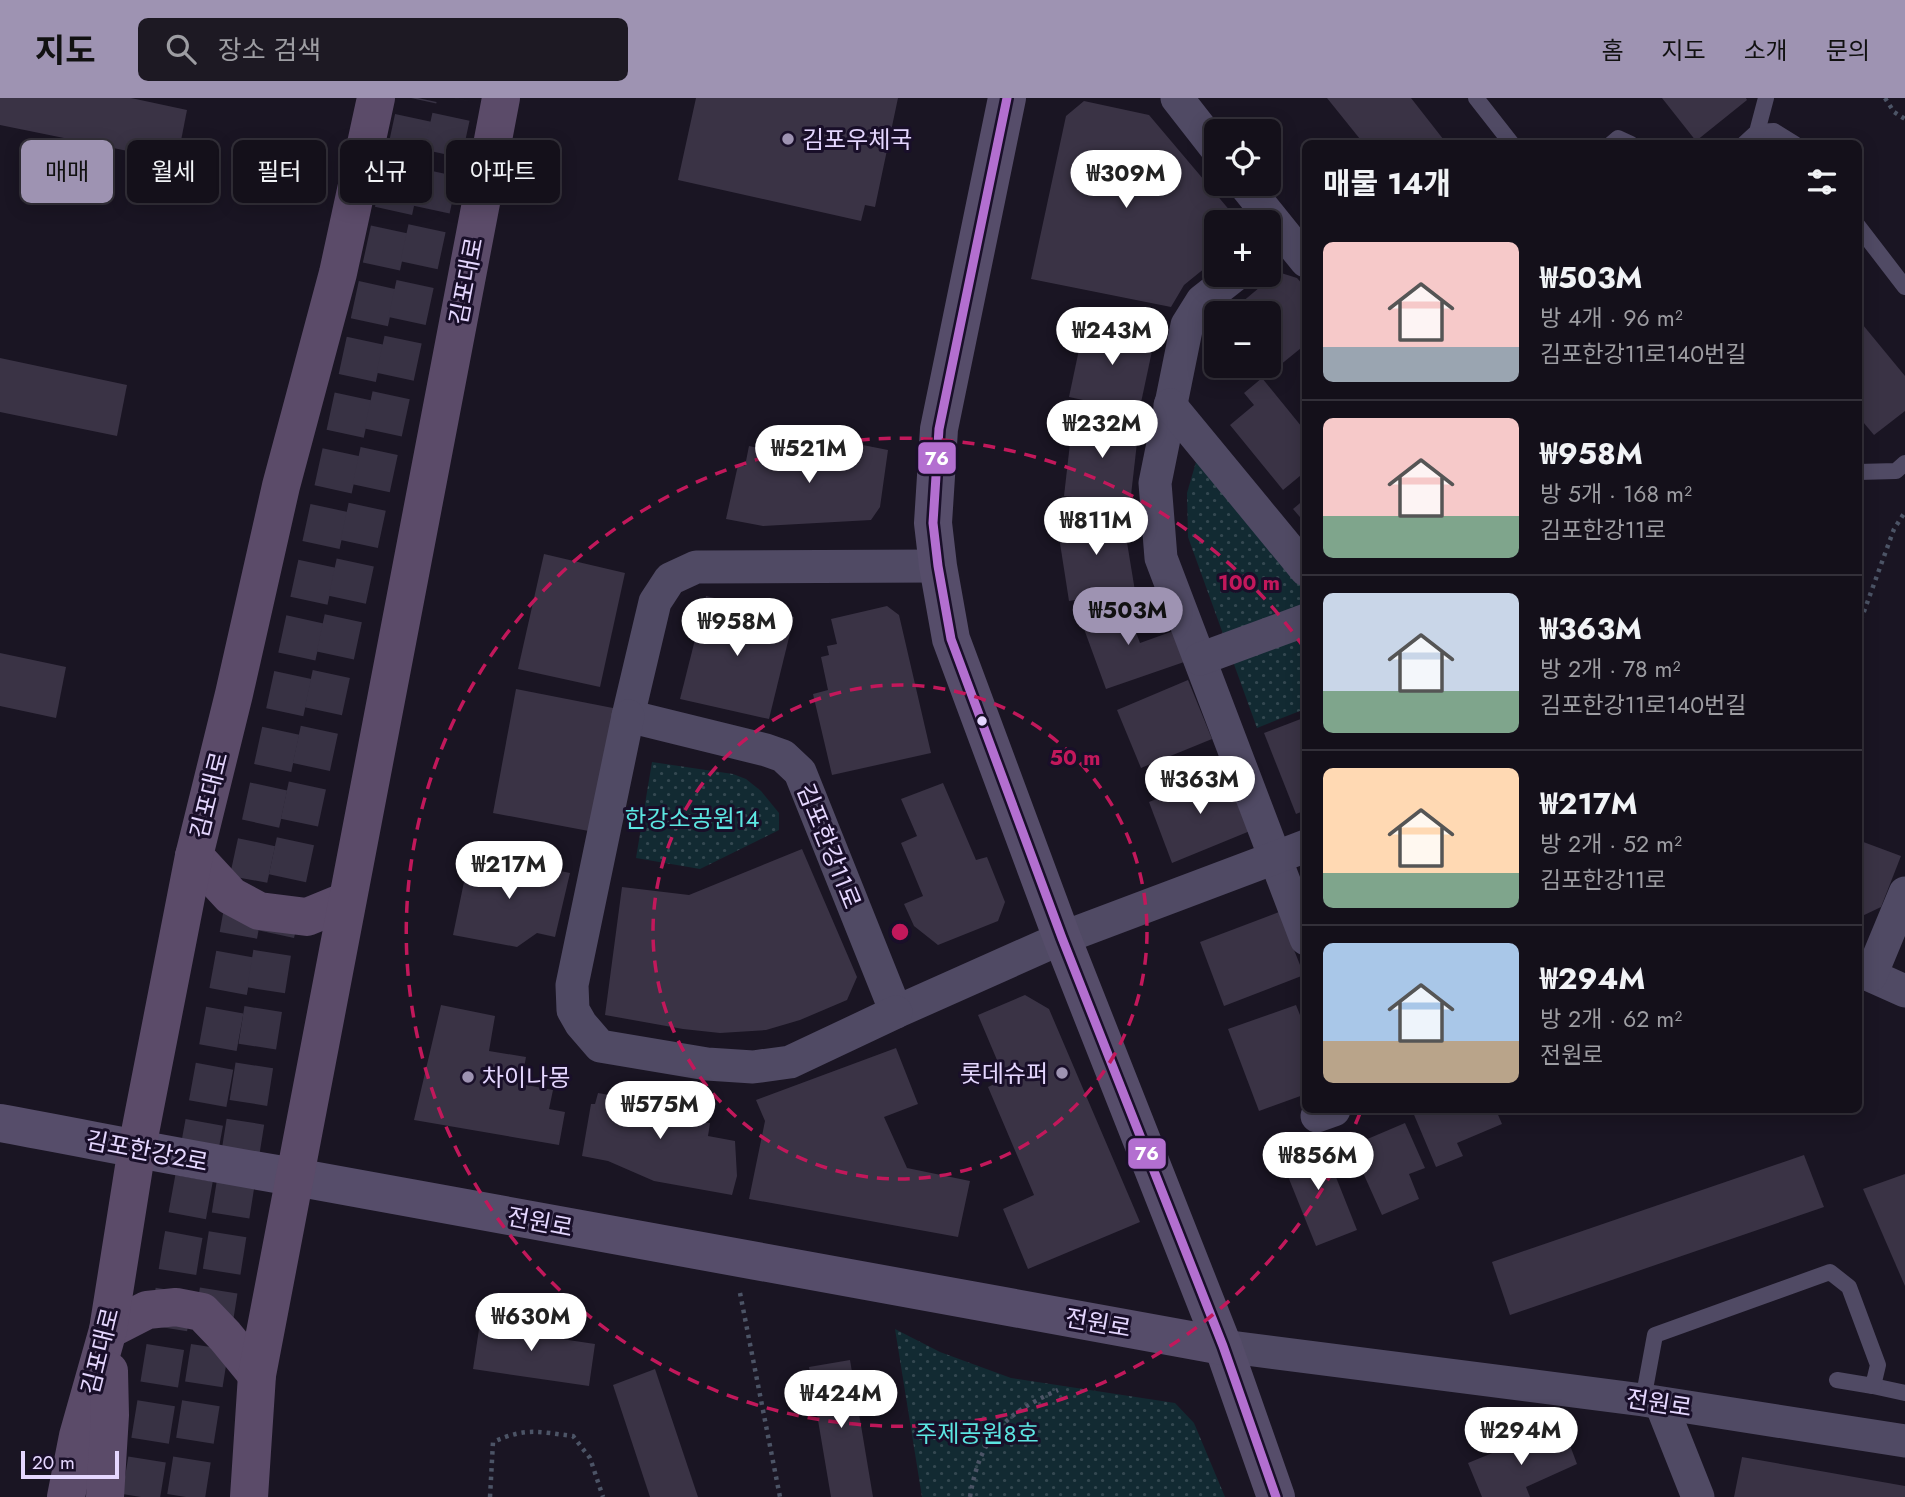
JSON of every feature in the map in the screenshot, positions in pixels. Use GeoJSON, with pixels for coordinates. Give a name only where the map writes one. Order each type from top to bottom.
{"type":"FeatureCollection","features":[{"type":"Feature","properties":{"kind":"main road","name":"김포대로"},"geometry":{"type":"LineString","coordinates":[[66,1497],[78,1436],[108,1330],[136,1148],[194,856],[281,486],[338,273],[376,98]]}},
{"type":"Feature","properties":{"kind":"main road","name":"김포대로"},"geometry":{"type":"LineString","coordinates":[[249,1497],[257,1375],[502,98]]}},
{"type":"Feature","properties":{"kind":"main road"},"geometry":{"type":"LineString","coordinates":[[194,856],[231,896],[259,911],[307,917],[346,901]]}},
{"type":"Feature","properties":{"kind":"main road"},"geometry":{"type":"LineString","coordinates":[[105,1497],[110,1415],[108,1330],[147,1310],[176,1307],[202,1312],[257,1375]]}},
{"type":"Feature","properties":{"kind":"street"},"geometry":{"type":"LineString","coordinates":[[1007,98],[939,429],[933,523],[951,639],[1062,938],[1223,1346],[1276,1497]]}},
{"type":"Feature","properties":{"kind":"street"},"geometry":{"type":"LineString","coordinates":[[1177,98],[1204,133]]}},
{"type":"Feature","properties":{"kind":"street"},"geometry":{"type":"LineString","coordinates":[[1281,245],[1302,258]]}},
{"type":"Feature","properties":{"kind":"street"},"geometry":{"type":"LineString","coordinates":[[1220,287],[1202,301],[1186,325],[1155,483],[1161,558],[1302,929]]}},
{"type":"Feature","properties":{"kind":"street"},"geometry":{"type":"LineString","coordinates":[[1170,405],[1302,564]]}},
{"type":"Feature","properties":{"kind":"street"},"geometry":{"type":"LineString","coordinates":[[938,566],[696,568],[670,579],[655,602],[628,716],[572,985],[573,1010],[580,1024],[600,1046],[707,1064],[753,1067],[790,1062],[1062,938],[1302,847]]}},
{"type":"Feature","properties":{"kind":"street"},"geometry":{"type":"LineString","coordinates":[[1199,659],[1302,621]]}},
{"type":"Feature","properties":{"kind":"street","name":"김포한강11로"},"geometry":{"type":"LineString","coordinates":[[628,716],[766,750],[783,756],[800,772],[895,1012]]}},
{"type":"Feature","properties":{"kind":"street"},"geometry":{"type":"LineString","coordinates":[[1905,893],[1865,972],[1905,991]]}},
{"type":"Feature","properties":{"kind":"street","name":"김포한강2로"},"geometry":{"type":"LineString","coordinates":[[0,1123],[295,1177]]}},
{"type":"Feature","properties":{"kind":"street","name":"전원로"},"geometry":{"type":"LineString","coordinates":[[295,1177],[1223,1346],[1652,1402],[1905,1441]]}},
{"type":"Feature","properties":{"kind":"street"},"geometry":{"type":"LineString","coordinates":[[1223,1346],[1264,1437],[1287,1497]]}},
{"type":"Feature","properties":{"kind":"street"},"geometry":{"type":"LineString","coordinates":[[1652,1402],[1698,1497]]}},
{"type":"Feature","properties":{"kind":"lane"},"geometry":{"type":"LineString","coordinates":[[1476,98],[1509,140]]}},
{"type":"Feature","properties":{"kind":"lane"},"geometry":{"type":"LineString","coordinates":[[1748,140],[1757,132],[1766,98]]}},
{"type":"Feature","properties":{"kind":"lane"},"geometry":{"type":"LineString","coordinates":[[1757,132],[1774,131],[1789,140]]}},
{"type":"Feature","properties":{"kind":"lane"},"geometry":{"type":"LineString","coordinates":[[1862,231],[1905,287]]}},
{"type":"Feature","properties":{"kind":"lane"},"geometry":{"type":"LineString","coordinates":[[1862,472],[1896,471],[1905,463]]}},
{"type":"Feature","properties":{"kind":"lane"},"geometry":{"type":"LineString","coordinates":[[1652,1402],[1655,1335],[1830,1272],[1849,1287],[1878,1365],[1873,1386]]}},
{"type":"Feature","properties":{"kind":"lane"},"geometry":{"type":"LineString","coordinates":[[1837,1380],[1905,1393]]}},
{"type":"Feature","properties":{"kind":"path"},"geometry":{"type":"LineString","coordinates":[[1885,98],[1894,112],[1905,119]]}},
{"type":"Feature","properties":{"kind":"path"},"geometry":{"type":"LineString","coordinates":[[1862,617],[1894,529],[1905,512]]}},
{"type":"Feature","properties":{"kind":"path"},"geometry":{"type":"LineString","coordinates":[[733,1258],[780,1497]]}},
{"type":"Feature","properties":{"kind":"path"},"geometry":{"type":"LineString","coordinates":[[970,1497],[975,1466],[990,1439],[1012,1414],[1058,1391]]}},
{"type":"Feature","properties":{"kind":"path"},"geometry":{"type":"LineString","coordinates":[[490,1497],[493,1442],[513,1433],[537,1430],[573,1436],[590,1458],[603,1497]]}},
{"type":"Feature","properties":{"kind":"green space"},"geometry":{"type":"Polygon","coordinates":[[[1198,455],[1302,584],[1302,710],[1257,728],[1188,537],[1187,493],[1198,455]]]}},
{"type":"Feature","properties":{"kind":"green space","name":"한강소공원14"},"geometry":{"type":"Polygon","coordinates":[[[652,762],[733,774],[746,779],[761,791],[779,813],[779,830],[700,869],[636,858],[652,762]]]}},
{"type":"Feature","properties":{"kind":"green space","name":"주제공원8호"},"geometry":{"type":"Polygon","coordinates":[[[895,1329],[940,1352],[1011,1378],[1175,1403],[1194,1423],[1225,1497],[922,1497],[895,1329]]]}},
{"type":"Feature","properties":{"kind":"building"},"geometry":{"type":"Polygon","coordinates":[[[0,98],[131,98],[187,110],[181,140],[127,140],[127,151],[113,148],[113,140],[74,140],[0,125],[0,98]]]}},
{"type":"Feature","properties":{"kind":"building","name":"김포우체국"},"geometry":{"type":"Polygon","coordinates":[[[696,98],[898,98],[875,207],[865,205],[861,221],[678,180],[696,98]]]}},
{"type":"Feature","properties":{"kind":"building"},"geometry":{"type":"Polygon","coordinates":[[[1327,98],[1411,98],[1444,140],[1361,140],[1327,98]]]}},
{"type":"Feature","properties":{"kind":"building"},"geometry":{"type":"Polygon","coordinates":[[[1662,98],[1746,98],[1747,100],[1695,140],[1662,98]]]}},
{"type":"Feature","properties":{"kind":"building"},"geometry":{"type":"Polygon","coordinates":[[[1084,101],[1149,115],[1204,180],[1204,196],[1218,196],[1229,210],[1204,210],[1204,269],[1184,285],[1171,307],[1031,279],[1066,116],[1084,101]]]}},
{"type":"Feature","properties":{"kind":"building"},"geometry":{"type":"Polygon","coordinates":[[[1281,273],[1297,278],[1302,284],[1302,347],[1281,364],[1281,301],[1243,301],[1260,287],[1281,287],[1281,273]]]}},
{"type":"Feature","properties":{"kind":"building"},"geometry":{"type":"Polygon","coordinates":[[[1085,321],[1155,337],[1139,412],[1069,397],[1085,321]]]}},
{"type":"Feature","properties":{"kind":"building"},"geometry":{"type":"Polygon","coordinates":[[[1862,324],[1905,376],[1905,411],[1874,435],[1862,421],[1862,324]]]}},
{"type":"Feature","properties":{"kind":"building"},"geometry":{"type":"Polygon","coordinates":[[[0,358],[127,385],[117,436],[0,412],[0,358]]]}},
{"type":"Feature","properties":{"kind":"building"},"geometry":{"type":"Polygon","coordinates":[[[1262,378],[1302,427],[1302,474],[1283,490],[1230,425],[1254,405],[1244,393],[1262,378]]]}},
{"type":"Feature","properties":{"kind":"building"},"geometry":{"type":"Polygon","coordinates":[[[1073,417],[1139,425],[1130,504],[1064,496],[1073,417]]]}},
{"type":"Feature","properties":{"kind":"building"},"geometry":{"type":"Polygon","coordinates":[[[817,436],[888,450],[880,507],[871,520],[763,526],[726,519],[738,465],[745,466],[749,446],[811,459],[817,436]]]}},
{"type":"Feature","properties":{"kind":"building"},"geometry":{"type":"Polygon","coordinates":[[[1302,501],[1302,519],[1293,509],[1302,501]]]}},
{"type":"Feature","properties":{"kind":"building"},"geometry":{"type":"Polygon","coordinates":[[[1122,512],[1135,591],[1069,601],[1057,524],[1122,512]]]}},
{"type":"Feature","properties":{"kind":"building"},"geometry":{"type":"Polygon","coordinates":[[[544,554],[625,573],[600,687],[518,669],[544,554]]]}},
{"type":"Feature","properties":{"kind":"building"},"geometry":{"type":"Polygon","coordinates":[[[706,596],[794,617],[769,719],[680,699],[706,596]]]}},
{"type":"Feature","properties":{"kind":"building"},"geometry":{"type":"Polygon","coordinates":[[[1125,603],[1140,643],[1176,630],[1187,661],[1106,689],[1080,618],[1125,603]]]}},
{"type":"Feature","properties":{"kind":"building"},"geometry":{"type":"Polygon","coordinates":[[[887,606],[899,615],[931,753],[832,775],[813,694],[828,690],[821,657],[829,655],[827,646],[837,644],[831,619],[887,606]]]}},
{"type":"Feature","properties":{"kind":"building"},"geometry":{"type":"Polygon","coordinates":[[[0,653],[66,667],[56,718],[0,706],[0,653]]]}},
{"type":"Feature","properties":{"kind":"building"},"geometry":{"type":"Polygon","coordinates":[[[1188,680],[1212,739],[1141,768],[1117,710],[1188,680]]]}},
{"type":"Feature","properties":{"kind":"building"},"geometry":{"type":"Polygon","coordinates":[[[516,689],[618,709],[594,832],[493,813],[516,689]]]}},
{"type":"Feature","properties":{"kind":"building"},"geometry":{"type":"Polygon","coordinates":[[[1302,719],[1302,812],[1296,814],[1264,733],[1302,719]]]}},
{"type":"Feature","properties":{"kind":"building"},"geometry":{"type":"Polygon","coordinates":[[[1228,770],[1250,831],[1172,863],[1149,802],[1228,770]]]}},
{"type":"Feature","properties":{"kind":"building"},"geometry":{"type":"Polygon","coordinates":[[[943,783],[976,860],[987,857],[1005,902],[998,921],[938,945],[914,926],[904,904],[923,896],[901,843],[917,836],[901,799],[943,783]]]}},
{"type":"Feature","properties":{"kind":"building"},"geometry":{"type":"Polygon","coordinates":[[[1862,841],[1901,856],[1881,907],[1862,916],[1862,841]]]}},
{"type":"Feature","properties":{"kind":"building"},"geometry":{"type":"Polygon","coordinates":[[[802,849],[857,977],[847,1000],[800,1020],[766,1030],[720,1033],[605,1015],[622,887],[689,895],[802,849]]]}},
{"type":"Feature","properties":{"kind":"building"},"geometry":{"type":"Polygon","coordinates":[[[470,853],[570,873],[555,937],[537,933],[517,947],[453,935],[470,853]]]}},
{"type":"Feature","properties":{"kind":"building"},"geometry":{"type":"Polygon","coordinates":[[[1279,912],[1302,976],[1224,1006],[1200,942],[1279,912]]]}},
{"type":"Feature","properties":{"kind":"building"},"geometry":{"type":"Polygon","coordinates":[[[1025,995],[1049,1009],[1140,1222],[1028,1269],[1003,1209],[1034,1195],[988,1087],[1005,1079],[978,1015],[1025,995]]]}},
{"type":"Feature","properties":{"kind":"building"},"geometry":{"type":"Polygon","coordinates":[[[441,1005],[495,1016],[489,1051],[526,1057],[521,1084],[553,1090],[549,1109],[565,1112],[559,1145],[414,1120],[441,1005]]]}},
{"type":"Feature","properties":{"kind":"building"},"geometry":{"type":"Polygon","coordinates":[[[1296,1005],[1302,1020],[1302,1095],[1259,1111],[1228,1029],[1296,1005]]]}},
{"type":"Feature","properties":{"kind":"building"},"geometry":{"type":"Polygon","coordinates":[[[896,1048],[918,1104],[884,1117],[907,1168],[970,1181],[958,1237],[749,1199],[765,1121],[756,1100],[896,1048]]]}},
{"type":"Feature","properties":{"kind":"building"},"geometry":{"type":"Polygon","coordinates":[[[634,1090],[697,1099],[693,1121],[710,1123],[708,1136],[735,1141],[737,1176],[732,1195],[654,1181],[608,1161],[582,1156],[591,1104],[595,1104],[598,1093],[632,1099],[634,1090]]]}},
{"type":"Feature","properties":{"kind":"building"},"geometry":{"type":"Polygon","coordinates":[[[1413,1113],[1497,1113],[1502,1124],[1457,1143],[1463,1156],[1436,1167],[1413,1113]]]}},
{"type":"Feature","properties":{"kind":"building"},"geometry":{"type":"Polygon","coordinates":[[[1405,1123],[1425,1168],[1409,1174],[1419,1199],[1382,1215],[1351,1146],[1405,1123]]]}},
{"type":"Feature","properties":{"kind":"building"},"geometry":{"type":"Polygon","coordinates":[[[1320,1137],[1357,1230],[1316,1246],[1279,1154],[1320,1137]]]}},
{"type":"Feature","properties":{"kind":"building"},"geometry":{"type":"Polygon","coordinates":[[[1804,1155],[1824,1207],[1510,1315],[1492,1262],[1804,1155]]]}},
{"type":"Feature","properties":{"kind":"building"},"geometry":{"type":"Polygon","coordinates":[[[1905,1174],[1905,1286],[1863,1189],[1905,1174]]]}},
{"type":"Feature","properties":{"kind":"building"},"geometry":{"type":"Polygon","coordinates":[[[481,1316],[550,1327],[548,1337],[595,1344],[589,1386],[473,1369],[481,1316]]]}},
{"type":"Feature","properties":{"kind":"building"},"geometry":{"type":"Polygon","coordinates":[[[850,1360],[873,1497],[831,1497],[809,1367],[850,1360]]]}},
{"type":"Feature","properties":{"kind":"building"},"geometry":{"type":"Polygon","coordinates":[[[655,1369],[698,1497],[650,1497],[613,1385],[655,1369]]]}},
{"type":"Feature","properties":{"kind":"building"},"geometry":{"type":"Polygon","coordinates":[[[1565,1432],[1577,1464],[1526,1487],[1530,1497],[1482,1497],[1468,1463],[1524,1440],[1530,1449],[1565,1432]]]}},
{"type":"Feature","properties":{"kind":"building"},"geometry":{"type":"Polygon","coordinates":[[[1742,1457],[1905,1486],[1905,1497],[1734,1497],[1742,1457]]]}},
{"type":"Feature","properties":{"kind":"tunnel"},"geometry":{"type":"LineString","coordinates":[[141,1497],[181,1250],[249,877],[418,98]]}},
{"type":"Feature","properties":{"kind":"tunnel"},"geometry":{"type":"LineString","coordinates":[[186,1497],[274,941],[455,98]]}},
{"type":"Feature","properties":{"kind":"transit line","name":"76"},"geometry":{"type":"LineString","coordinates":[[1007,98],[939,429],[933,523],[951,639],[1062,938],[1223,1346],[1276,1497]]}},
{"type":"Feature","properties":{"kind":"place","name":"김포우체국"},"geometry":{"type":"Point","coordinates":[788,139]}},
{"type":"Feature","properties":{"kind":"place","name":"롯데슈퍼"},"geometry":{"type":"Point","coordinates":[1062,1073]}},
{"type":"Feature","properties":{"kind":"place","name":"차이나몽"},"geometry":{"type":"Point","coordinates":[468,1077]}}]}
